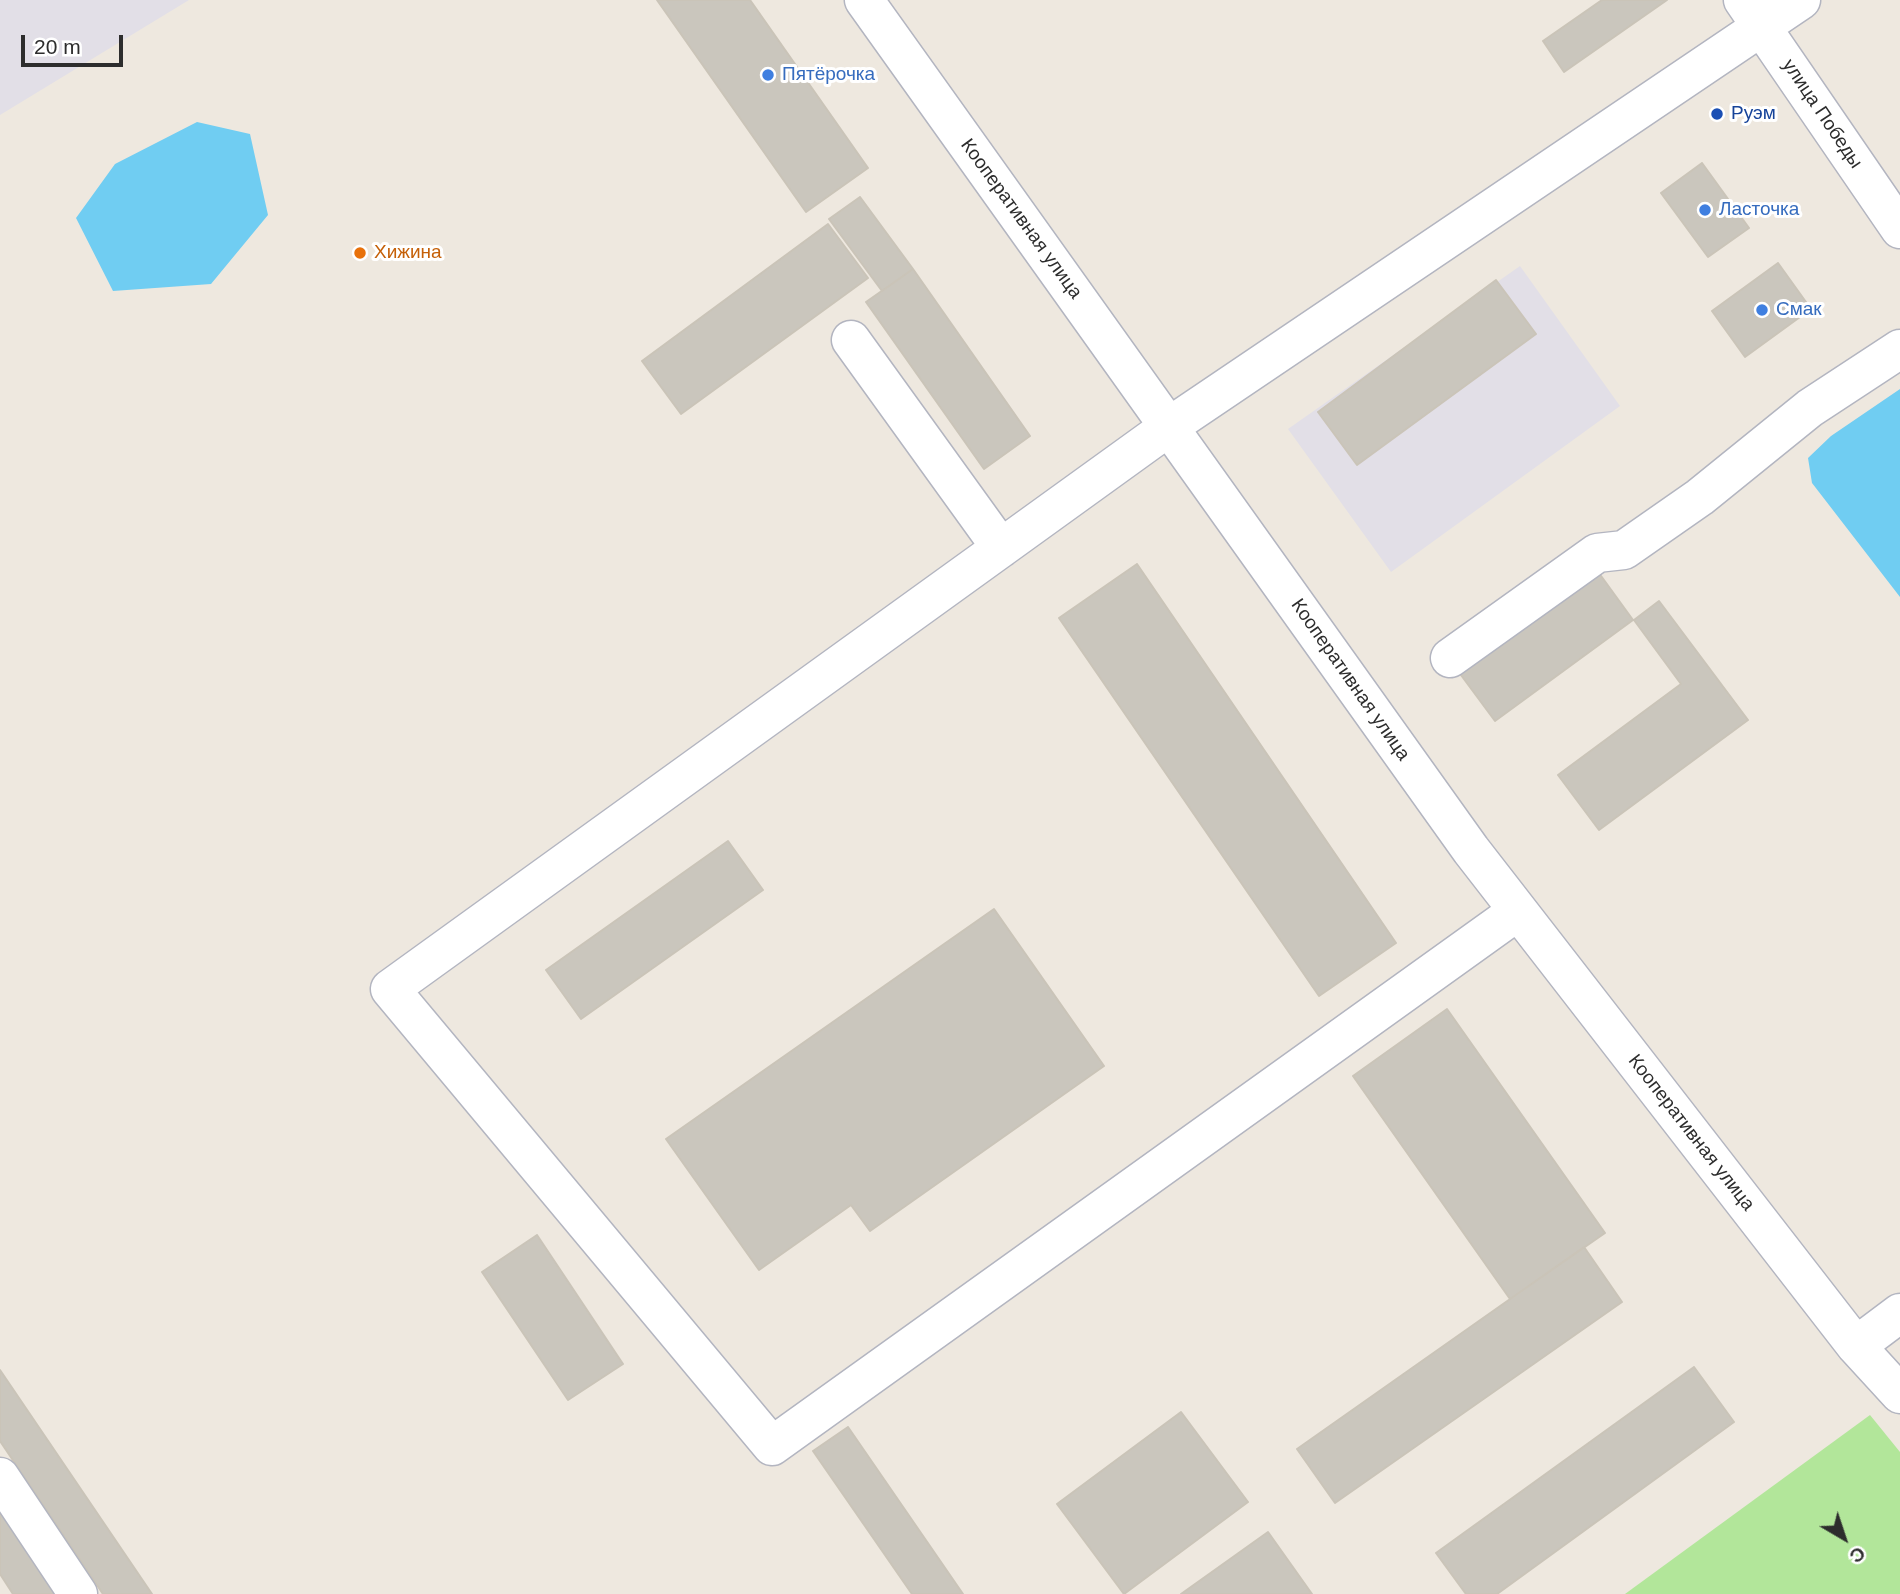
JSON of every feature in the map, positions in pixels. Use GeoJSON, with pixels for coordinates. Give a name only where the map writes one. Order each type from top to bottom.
{"type":"FeatureCollection","features":[{"type":"Feature","properties":{"kind":"street","name":"Кооперативная улица"},"geometry":{"type":"LineString","coordinates":[[864,0],[1463,839],[1856,1346],[1900,1394]]}},
{"type":"Feature","properties":{"kind":"street"},"geometry":{"type":"LineString","coordinates":[[1518,911],[772,1446],[390,989],[1170,426],[1691,72],[1752,14],[1801,0]]}},
{"type":"Feature","properties":{"kind":"street","name":"улица Победы"},"geometry":{"type":"LineString","coordinates":[[1752,14],[1900,229]]}},
{"type":"Feature","properties":{"kind":"street"},"geometry":{"type":"LineString","coordinates":[[851,340],[1001,548]]}},
{"type":"Feature","properties":{"kind":"street"},"geometry":{"type":"LineString","coordinates":[[1450,658],[1597,553],[1623,550],[1700,497],[1810,408],[1900,349]]}},
{"type":"Feature","properties":{"kind":"street"},"geometry":{"type":"LineString","coordinates":[[1856,1346],[1900,1313]]}},
{"type":"Feature","properties":{"kind":"street"},"geometry":{"type":"LineString","coordinates":[[0,1476],[78,1594]]}},
{"type":"Feature","properties":{"kind":"shaded area"},"geometry":{"type":"Polygon","coordinates":[[[0,0],[189,0],[0,115],[0,0]]]}},
{"type":"Feature","properties":{"kind":"shaded area"},"geometry":{"type":"Polygon","coordinates":[[[1520,266],[1620,406],[1391,572],[1288,429],[1520,266]]]}},
{"type":"Feature","properties":{"kind":"green space"},"geometry":{"type":"Polygon","coordinates":[[[1870,1415],[1900,1452],[1900,1594],[1625,1594],[1870,1415]]]}},
{"type":"Feature","properties":{"kind":"water"},"geometry":{"type":"Polygon","coordinates":[[[197,122],[250,134],[268,215],[211,284],[113,291],[76,218],[115,164],[197,122]]]}},
{"type":"Feature","properties":{"kind":"water"},"geometry":{"type":"Polygon","coordinates":[[[1900,389],[1900,597],[1812,483],[1808,458],[1831,436],[1900,389]]]}},
{"type":"Feature","properties":{"kind":"building"},"geometry":{"type":"Polygon","coordinates":[[[657,0],[750,0],[868,168],[806,212],[657,0]]]}},
{"type":"Feature","properties":{"kind":"building"},"geometry":{"type":"Polygon","coordinates":[[[1602,0],[1667,0],[1564,72],[1543,41],[1602,0]]]}},
{"type":"Feature","properties":{"kind":"building","name":"Ласточка"},"geometry":{"type":"Polygon","coordinates":[[[1702,163],[1749,228],[1708,257],[1661,193],[1702,163]]]}},
{"type":"Feature","properties":{"kind":"building"},"geometry":{"type":"Polygon","coordinates":[[[860,197],[913,269],[882,291],[829,219],[860,197]]]}},
{"type":"Feature","properties":{"kind":"building"},"geometry":{"type":"Polygon","coordinates":[[[828,224],[868,278],[681,414],[642,361],[828,224]]]}},
{"type":"Feature","properties":{"kind":"building","name":"Смак"},"geometry":{"type":"Polygon","coordinates":[[[1778,263],[1811,309],[1745,357],[1712,311],[1778,263]]]}},
{"type":"Feature","properties":{"kind":"building"},"geometry":{"type":"Polygon","coordinates":[[[913,269],[1030,436],[984,469],[866,302],[913,269]]]}},
{"type":"Feature","properties":{"kind":"building"},"geometry":{"type":"Polygon","coordinates":[[[1496,280],[1536,334],[1357,465],[1318,412],[1496,280]]]}},
{"type":"Feature","properties":{"kind":"building"},"geometry":{"type":"Polygon","coordinates":[[[1137,564],[1396,943],[1319,996],[1059,618],[1137,564]]]}},
{"type":"Feature","properties":{"kind":"building"},"geometry":{"type":"Polygon","coordinates":[[[1596,569],[1633,620],[1495,721],[1458,671],[1596,569]]]}},
{"type":"Feature","properties":{"kind":"building"},"geometry":{"type":"Polygon","coordinates":[[[1659,601],[1748,720],[1599,830],[1558,775],[1681,684],[1634,620],[1659,601]]]}},
{"type":"Feature","properties":{"kind":"building"},"geometry":{"type":"Polygon","coordinates":[[[728,841],[763,890],[581,1019],[546,970],[728,841]]]}},
{"type":"Feature","properties":{"kind":"building"},"geometry":{"type":"Polygon","coordinates":[[[994,909],[1104,1066],[870,1231],[851,1205],[759,1270],[666,1139],[994,909]]]}},
{"type":"Feature","properties":{"kind":"building"},"geometry":{"type":"Polygon","coordinates":[[[1447,1009],[1605,1233],[1510,1299],[1353,1076],[1447,1009]]]}},
{"type":"Feature","properties":{"kind":"building"},"geometry":{"type":"Polygon","coordinates":[[[537,1235],[623,1364],[568,1400],[482,1272],[537,1235]]]}},
{"type":"Feature","properties":{"kind":"building"},"geometry":{"type":"Polygon","coordinates":[[[1584,1247],[1622,1302],[1335,1503],[1297,1449],[1584,1247]]]}},
{"type":"Feature","properties":{"kind":"building"},"geometry":{"type":"Polygon","coordinates":[[[1694,1367],[1734,1422],[1497,1594],[1466,1594],[1436,1553],[1694,1367]]]}},
{"type":"Feature","properties":{"kind":"building"},"geometry":{"type":"Polygon","coordinates":[[[0,1370],[152,1594],[103,1594],[0,1441],[0,1370]]]}},
{"type":"Feature","properties":{"kind":"building"},"geometry":{"type":"Polygon","coordinates":[[[1181,1412],[1248,1502],[1124,1594],[1057,1504],[1181,1412]]]}},
{"type":"Feature","properties":{"kind":"building"},"geometry":{"type":"Polygon","coordinates":[[[848,1427],[963,1594],[912,1594],[813,1451],[848,1427]]]}},
{"type":"Feature","properties":{"kind":"building"},"geometry":{"type":"Polygon","coordinates":[[[0,1509],[55,1594],[13,1594],[0,1574],[0,1509]]]}},
{"type":"Feature","properties":{"kind":"building"},"geometry":{"type":"Polygon","coordinates":[[[1268,1532],[1312,1594],[1181,1594],[1268,1532]]]}},
{"type":"Feature","properties":{"kind":"place","name":"Пятёрочка"},"geometry":{"type":"Point","coordinates":[768,75]}},
{"type":"Feature","properties":{"kind":"place","name":"Руэм"},"geometry":{"type":"Point","coordinates":[1717,114]}},
{"type":"Feature","properties":{"kind":"place","name":"Ласточка"},"geometry":{"type":"Point","coordinates":[1705,210]}},
{"type":"Feature","properties":{"kind":"place","name":"Хижина"},"geometry":{"type":"Point","coordinates":[360,253]}},
{"type":"Feature","properties":{"kind":"place","name":"Смак"},"geometry":{"type":"Point","coordinates":[1762,310]}}]}
